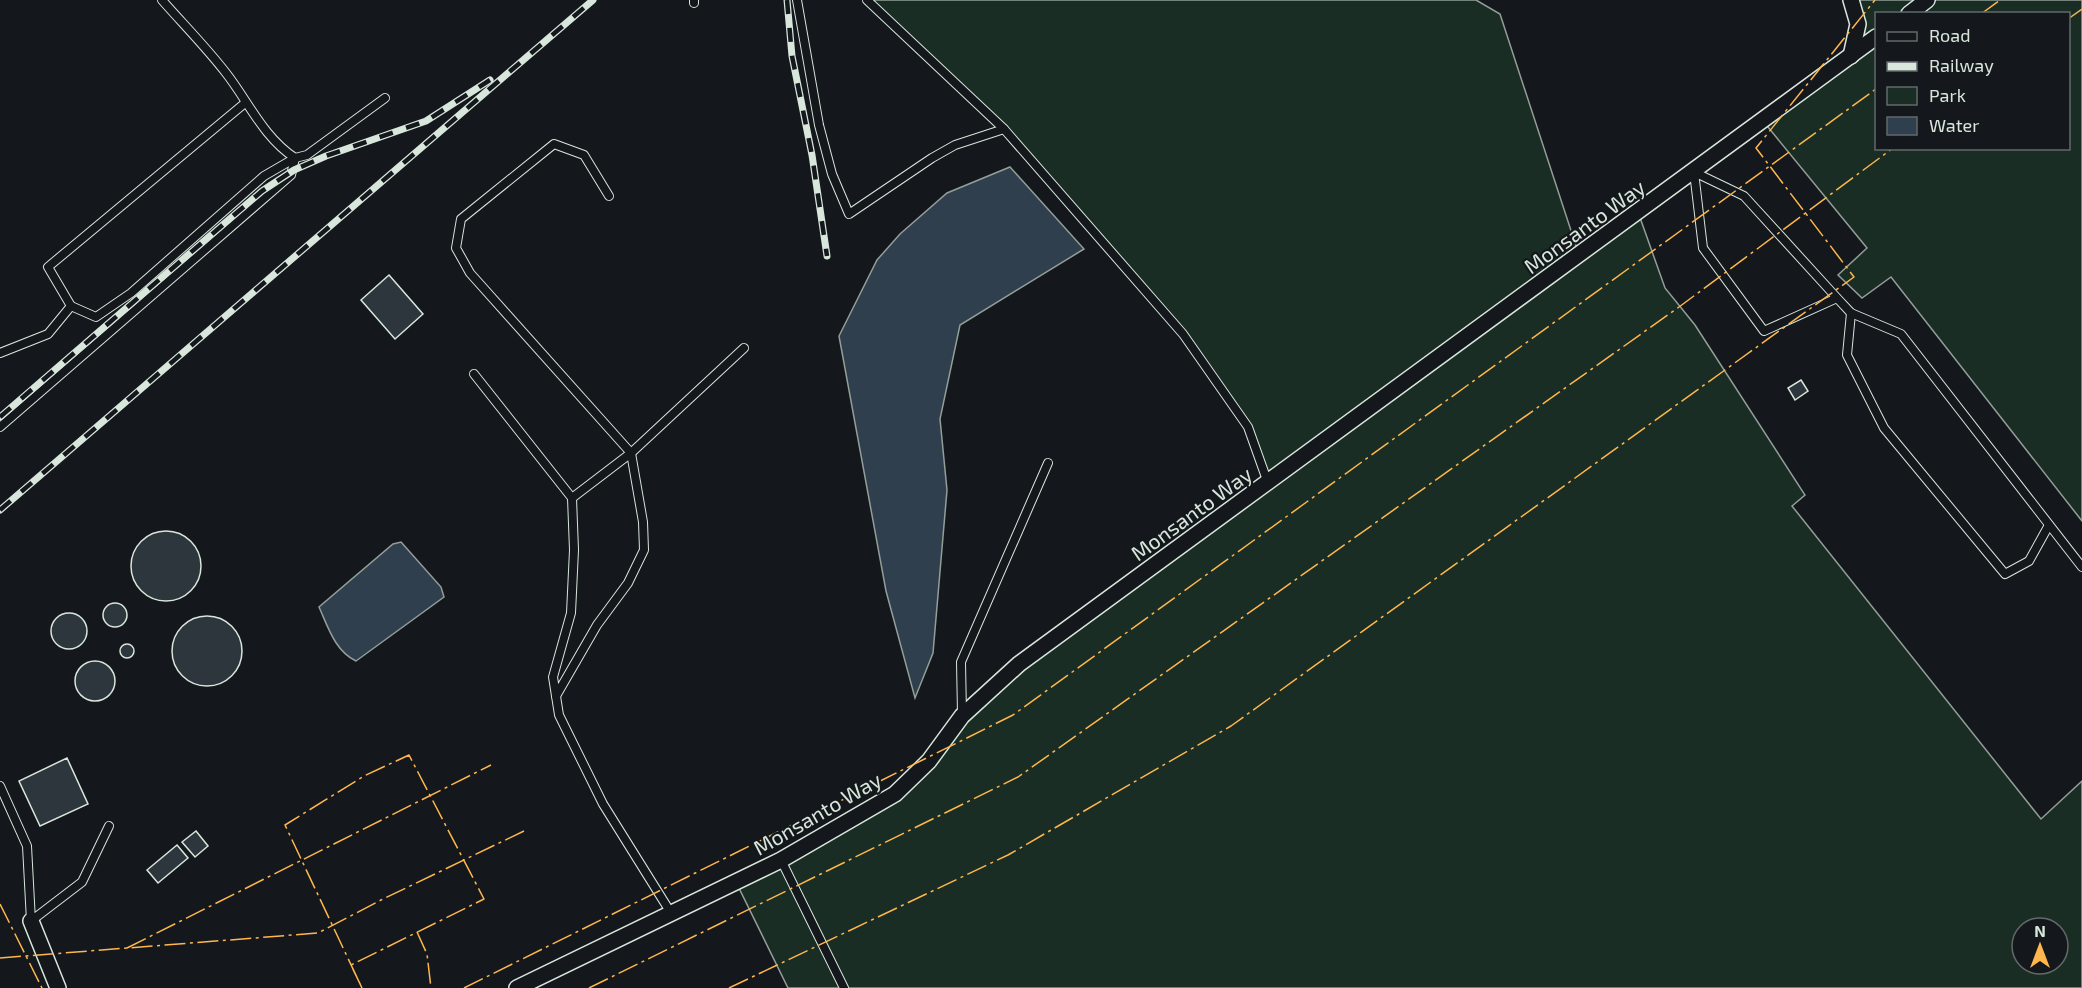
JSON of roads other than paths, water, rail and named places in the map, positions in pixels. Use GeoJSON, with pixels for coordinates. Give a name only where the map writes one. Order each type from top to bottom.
{"type":"FeatureCollection","features":[{"type":"Feature","properties":{"kind":"street"},"geometry":{"type":"LineString","coordinates":[[1851,0],[1858,24],[1851,56]]}},
{"type":"Feature","properties":{"kind":"street"},"geometry":{"type":"LineString","coordinates":[[1912,12],[1927,0]]}},
{"type":"Feature","properties":{"kind":"street","name":"Monsanto Way"},"geometry":{"type":"LineString","coordinates":[[517,988],[782,860],[895,794],[928,761],[962,716],[1019,664],[1875,38]]}},
{"type":"Feature","properties":{"kind":"street"},"geometry":{"type":"LineString","coordinates":[[31,921],[58,988]]}},
{"type":"Feature","properties":{"kind":"lane"},"geometry":{"type":"LineString","coordinates":[[162,0],[227,74],[245,103],[286,152],[295,158]]}},
{"type":"Feature","properties":{"kind":"lane"},"geometry":{"type":"LineString","coordinates":[[797,0],[819,124],[832,174],[849,214],[956,145],[1004,129]]}},
{"type":"Feature","properties":{"kind":"lane"},"geometry":{"type":"LineString","coordinates":[[867,0],[1004,129],[1183,334],[1248,427],[1268,483]]}},
{"type":"Feature","properties":{"kind":"lane"},"geometry":{"type":"LineString","coordinates":[[245,103],[48,267],[71,306],[96,317],[131,293],[264,176],[295,158],[307,155],[385,98]]}},
{"type":"Feature","properties":{"kind":"lane"},"geometry":{"type":"LineString","coordinates":[[556,696],[597,625],[628,583],[644,550],[643,522],[631,453],[470,273],[456,248],[461,219],[554,144],[584,155],[609,196]]}},
{"type":"Feature","properties":{"kind":"lane"},"geometry":{"type":"LineString","coordinates":[[0,427],[291,175],[295,158]]}},
{"type":"Feature","properties":{"kind":"lane"},"geometry":{"type":"LineString","coordinates":[[1694,172],[1703,249],[1764,331],[1837,298]]}},
{"type":"Feature","properties":{"kind":"lane"},"geometry":{"type":"LineString","coordinates":[[1694,172],[1744,196],[1851,313],[1901,334],[2082,567]]}},
{"type":"Feature","properties":{"kind":"lane"},"geometry":{"type":"LineString","coordinates":[[0,353],[48,334],[71,306]]}},
{"type":"Feature","properties":{"kind":"lane"},"geometry":{"type":"LineString","coordinates":[[1851,313],[1847,355],[1884,428],[2005,574],[2029,561],[2049,525]]}},
{"type":"Feature","properties":{"kind":"lane"},"geometry":{"type":"LineString","coordinates":[[572,498],[631,453],[744,348]]}},
{"type":"Feature","properties":{"kind":"lane"},"geometry":{"type":"LineString","coordinates":[[474,374],[572,498],[574,550],[571,613],[553,677],[559,715],[603,804],[670,913]]}},
{"type":"Feature","properties":{"kind":"lane"},"geometry":{"type":"LineString","coordinates":[[962,716],[961,662],[1048,463]]}},
{"type":"Feature","properties":{"kind":"lane"},"geometry":{"type":"LineString","coordinates":[[0,786],[27,846],[31,921]]}},
{"type":"Feature","properties":{"kind":"lane"},"geometry":{"type":"LineString","coordinates":[[31,921],[82,882],[109,826]]}},
{"type":"Feature","properties":{"kind":"lane"},"geometry":{"type":"LineString","coordinates":[[782,860],[844,988]]}},
{"type":"Feature","properties":{"kind":"water"},"geometry":{"type":"Polygon","coordinates":[[[1010,167],[1084,249],[960,325],[940,419],[947,490],[933,653],[915,698],[886,591],[839,336],[877,260],[900,234],[947,193],[1010,167]]]}},
{"type":"Feature","properties":{"kind":"water"},"geometry":{"type":"Polygon","coordinates":[[[401,542],[441,587],[444,597],[356,661],[337,645],[319,607],[393,544],[401,542]]]}},
{"type":"Feature","properties":{"kind":"railway"},"geometry":{"type":"LineString","coordinates":[[0,510],[593,0]]}},
{"type":"Feature","properties":{"kind":"railway"},"geometry":{"type":"LineString","coordinates":[[787,0],[792,56],[812,155],[827,256]]}},
{"type":"Feature","properties":{"kind":"railway"},"geometry":{"type":"LineString","coordinates":[[0,417],[262,191],[294,170],[326,156],[426,121],[490,80]]}}]}
